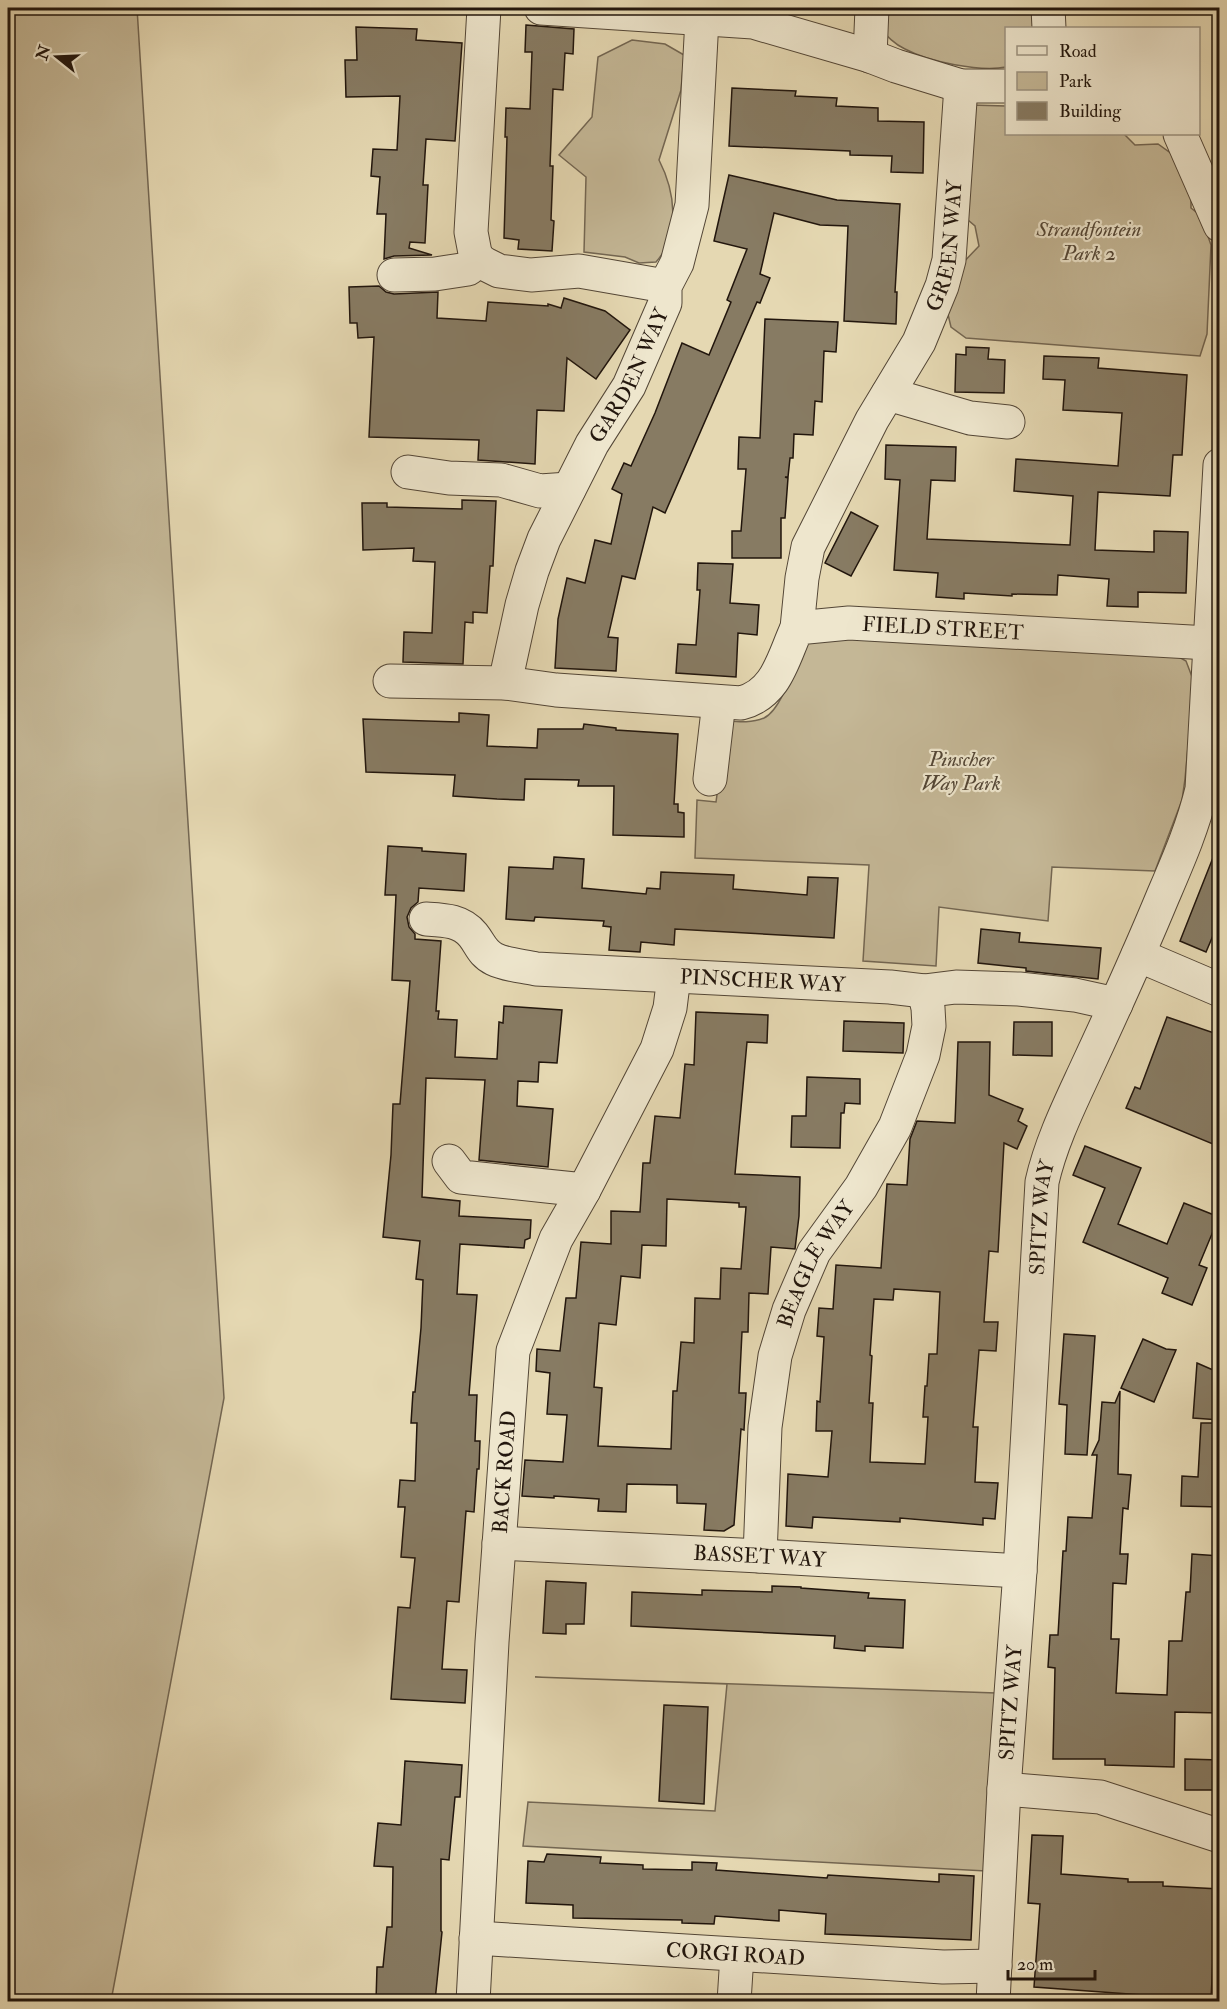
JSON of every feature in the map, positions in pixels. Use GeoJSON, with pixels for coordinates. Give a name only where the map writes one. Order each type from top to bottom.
{"type":"FeatureCollection","features":[{"type":"Feature","properties":{"kind":"street"},"geometry":{"type":"LineString","coordinates":[[484,8],[471,231],[475,253],[479,260],[500,271],[531,275],[579,271],[665,286]]}},
{"type":"Feature","properties":{"kind":"street"},"geometry":{"type":"LineString","coordinates":[[541,8],[753,22],[870,56],[961,86],[1005,86]]}},
{"type":"Feature","properties":{"kind":"street"},"geometry":{"type":"LineString","coordinates":[[870,56],[872,8]]}},
{"type":"Feature","properties":{"kind":"street"},"geometry":{"type":"LineString","coordinates":[[1048,8],[1048,27]]}},
{"type":"Feature","properties":{"kind":"street","name":"GARDEN WAY"},"geometry":{"type":"LineString","coordinates":[[505,683],[522,605],[544,539],[592,444],[629,386],[665,303],[665,286],[677,263],[692,205],[702,19]]}},
{"type":"Feature","properties":{"kind":"street","name":"GREEN WAY"},"geometry":{"type":"LineString","coordinates":[[797,628],[802,578],[808,548],[872,420],[923,333],[942,286],[949,260],[961,86]]}},
{"type":"Feature","properties":{"kind":"street"},"geometry":{"type":"LineString","coordinates":[[1180,135],[1220,225]]}},
{"type":"Feature","properties":{"kind":"street"},"geometry":{"type":"LineString","coordinates":[[394,274],[435,274],[468,269],[479,260]]}},
{"type":"Feature","properties":{"kind":"street"},"geometry":{"type":"LineString","coordinates":[[888,394],[970,418],[1008,422]]}},
{"type":"Feature","properties":{"kind":"street","name":"SPITZ WAY"},"geometry":{"type":"LineString","coordinates":[[993,2001],[1042,1182],[1070,1104],[1138,955],[1188,838],[1197,811],[1202,789],[1213,684],[1209,643],[1220,465]]}},
{"type":"Feature","properties":{"kind":"street"},"geometry":{"type":"LineString","coordinates":[[408,472],[449,478],[501,480],[540,491],[569,489]]}},
{"type":"Feature","properties":{"kind":"street","name":"FIELD STREET"},"geometry":{"type":"LineString","coordinates":[[797,628],[849,623],[1209,643]]}},
{"type":"Feature","properties":{"kind":"street"},"geometry":{"type":"LineString","coordinates":[[390,681],[505,683],[556,690],[741,703],[760,695],[769,687],[797,628]]}},
{"type":"Feature","properties":{"kind":"street"},"geometry":{"type":"LineString","coordinates":[[710,779],[719,702]]}},
{"type":"Feature","properties":{"kind":"street","name":"PINSCHER WAY"},"geometry":{"type":"LineString","coordinates":[[426,919],[450,920],[473,935],[481,950],[495,960],[536,969],[890,987],[924,991],[956,987],[1018,989],[1075,995],[1116,1004]]}},
{"type":"Feature","properties":{"kind":"street"},"geometry":{"type":"LineString","coordinates":[[1138,955],[1220,990]]}},
{"type":"Feature","properties":{"kind":"street","name":"BACK ROAD"},"geometry":{"type":"LineString","coordinates":[[472,2001],[492,1642],[513,1352],[536,1286],[556,1239],[657,1049],[670,1008],[674,976]]}},
{"type":"Feature","properties":{"kind":"street","name":"BEAGLE WAY"},"geometry":{"type":"LineString","coordinates":[[760,1556],[765,1427],[775,1356],[789,1310],[814,1252],[861,1187],[895,1127],[923,1055],[929,1026],[924,991]]}},
{"type":"Feature","properties":{"kind":"street"},"geometry":{"type":"LineString","coordinates":[[449,1161],[461,1177],[584,1190]]}},
{"type":"Feature","properties":{"kind":"street","name":"BASSET WAY"},"geometry":{"type":"LineString","coordinates":[[500,1543],[1020,1572]]}},
{"type":"Feature","properties":{"kind":"street"},"geometry":{"type":"LineString","coordinates":[[1004,1789],[1100,1797],[1220,1836]]}},
{"type":"Feature","properties":{"kind":"street","name":"CORGI ROAD"},"geometry":{"type":"LineString","coordinates":[[476,1938],[737,1955],[943,1966],[994,1966]]}},
{"type":"Feature","properties":{"kind":"street"},"geometry":{"type":"LineString","coordinates":[[734,2001],[737,1955]]}},
{"type":"Feature","properties":{"kind":"green space"},"geometry":{"type":"Polygon","coordinates":[[[8,8],[137,8],[224,1398],[111,2001],[8,2001],[8,8]]]}},
{"type":"Feature","properties":{"kind":"green space"},"geometry":{"type":"Polygon","coordinates":[[[880,8],[1041,8],[1040,27],[1005,27],[1005,67],[969,67],[927,58],[897,45],[880,28],[880,8]]]}},
{"type":"Feature","properties":{"kind":"green space"},"geometry":{"type":"Polygon","coordinates":[[[632,40],[665,44],[684,55],[681,90],[659,160],[672,199],[672,226],[664,251],[656,262],[639,263],[625,257],[584,252],[586,177],[559,155],[592,117],[598,57],[632,40]]]}},
{"type":"Feature","properties":{"kind":"green space","name":"Strandfontein Park 2"},"geometry":{"type":"Polygon","coordinates":[[[970,105],[1005,106],[1005,135],[1125,135],[1135,145],[1158,144],[1183,162],[1191,192],[1191,208],[1201,216],[1211,245],[1207,334],[1200,356],[966,338],[951,327],[946,306],[958,268],[979,246],[975,226],[962,215],[970,105]]]}},
{"type":"Feature","properties":{"kind":"green space","name":"Pinscher Way Park"},"geometry":{"type":"Polygon","coordinates":[[[824,633],[1163,648],[1186,661],[1194,682],[1182,800],[1155,871],[1052,867],[1048,921],[939,907],[936,966],[863,961],[869,865],[695,858],[697,800],[716,802],[727,721],[755,721],[771,713],[793,673],[804,643],[824,633]]]}},
{"type":"Feature","properties":{"kind":"green space"},"geometry":{"type":"Polygon","coordinates":[[[535,1677],[996,1693],[986,1871],[523,1846],[528,1802],[715,1811],[727,1684],[535,1677]]]}},
{"type":"Feature","properties":{"kind":"building"},"geometry":{"type":"Polygon","coordinates":[[[526,25],[574,29],[573,54],[565,53],[563,90],[553,89],[550,166],[553,166],[552,251],[518,249],[519,240],[504,238],[506,108],[530,109],[532,52],[525,52],[526,25]]]}},
{"type":"Feature","properties":{"kind":"building"},"geometry":{"type":"Polygon","coordinates":[[[356,27],[417,29],[416,40],[462,43],[455,141],[426,139],[423,185],[428,185],[425,243],[410,242],[409,248],[432,255],[394,256],[384,259],[386,214],[377,214],[380,177],[371,176],[373,149],[397,150],[400,96],[346,97],[345,60],[357,60],[356,27]]]}},
{"type":"Feature","properties":{"kind":"building"},"geometry":{"type":"Polygon","coordinates":[[[732,88],[796,91],[795,96],[837,98],[836,106],[878,108],[878,121],[924,122],[923,173],[891,172],[892,156],[850,155],[850,151],[729,146],[732,88]]]}},
{"type":"Feature","properties":{"kind":"building"},"geometry":{"type":"Polygon","coordinates":[[[729,175],[837,200],[900,204],[895,292],[897,292],[896,324],[844,321],[848,226],[820,225],[774,213],[760,274],[770,278],[760,303],[757,302],[665,513],[653,507],[635,579],[622,576],[608,637],[618,638],[616,671],[555,668],[558,619],[567,578],[585,583],[595,540],[611,544],[622,494],[612,489],[624,463],[631,466],[655,413],[682,343],[709,355],[731,302],[727,300],[747,249],[714,241],[729,175]]]}},
{"type":"Feature","properties":{"kind":"building"},"geometry":{"type":"Polygon","coordinates":[[[379,286],[386,292],[394,294],[438,292],[437,318],[486,321],[488,302],[548,306],[548,304],[561,308],[564,298],[605,311],[630,330],[596,379],[567,358],[564,411],[537,410],[535,464],[478,460],[479,440],[369,437],[374,337],[358,338],[357,323],[350,323],[349,287],[379,286]]]}},
{"type":"Feature","properties":{"kind":"building"},"geometry":{"type":"Polygon","coordinates":[[[765,319],[838,322],[836,352],[824,351],[822,402],[815,401],[813,435],[794,434],[793,458],[790,458],[788,477],[785,477],[788,478],[785,518],[781,518],[781,558],[732,558],[732,531],[741,531],[746,469],[738,469],[739,437],[760,438],[765,319]]]}},
{"type":"Feature","properties":{"kind":"building"},"geometry":{"type":"Polygon","coordinates":[[[966,347],[989,348],[988,359],[1005,360],[1004,393],[955,392],[956,354],[966,355],[966,347]]]}},
{"type":"Feature","properties":{"kind":"building"},"geometry":{"type":"Polygon","coordinates":[[[1044,356],[1099,358],[1098,368],[1187,375],[1182,455],[1173,455],[1170,496],[1098,492],[1095,550],[1154,552],[1154,531],[1188,532],[1186,593],[1138,592],[1138,607],[1107,606],[1109,579],[1058,575],[1057,595],[1012,594],[1012,596],[964,593],[964,599],[936,597],[938,573],[894,570],[900,480],[885,479],[886,445],[956,447],[955,481],[931,480],[927,539],[1070,545],[1073,496],[1014,491],[1016,459],[1118,466],[1122,413],[1063,410],[1065,380],[1043,379],[1044,356]]]}},
{"type":"Feature","properties":{"kind":"building"},"geometry":{"type":"Polygon","coordinates":[[[462,500],[496,501],[493,566],[490,566],[487,613],[473,612],[473,623],[465,622],[463,664],[403,662],[404,632],[432,633],[435,562],[413,561],[414,548],[363,550],[362,503],[387,503],[387,507],[462,509],[462,500]]]}},
{"type":"Feature","properties":{"kind":"building"},"geometry":{"type":"Polygon","coordinates":[[[851,512],[878,526],[851,576],[825,563],[851,512]]]}},
{"type":"Feature","properties":{"kind":"building"},"geometry":{"type":"Polygon","coordinates":[[[698,563],[733,564],[730,603],[759,605],[757,635],[738,633],[736,677],[676,673],[678,644],[696,645],[700,590],[697,590],[698,563]]]}},
{"type":"Feature","properties":{"kind":"building"},"geometry":{"type":"Polygon","coordinates":[[[459,713],[489,715],[487,746],[537,748],[538,729],[583,729],[584,724],[616,728],[616,730],[678,734],[674,804],[678,804],[678,812],[684,813],[684,837],[613,835],[614,786],[578,786],[579,780],[525,779],[524,800],[497,799],[453,796],[455,775],[366,772],[363,719],[459,722],[459,713]]]}},
{"type":"Feature","properties":{"kind":"building"},"geometry":{"type":"Polygon","coordinates":[[[1218,845],[1220,919],[1206,952],[1180,941],[1218,845]]]}},
{"type":"Feature","properties":{"kind":"building"},"geometry":{"type":"Polygon","coordinates":[[[388,846],[466,854],[464,891],[419,888],[418,902],[411,908],[407,917],[415,939],[441,941],[436,1011],[439,1011],[438,1019],[457,1020],[455,1057],[497,1059],[499,1022],[503,1023],[504,1006],[562,1010],[557,1063],[539,1062],[538,1082],[518,1081],[517,1106],[553,1109],[548,1167],[479,1160],[485,1080],[426,1078],[422,1197],[460,1201],[459,1216],[531,1220],[530,1238],[525,1240],[524,1248],[460,1244],[457,1294],[477,1295],[469,1395],[477,1395],[475,1441],[480,1441],[479,1469],[477,1469],[474,1512],[466,1511],[459,1602],[447,1601],[442,1669],[467,1670],[465,1703],[391,1699],[398,1607],[410,1608],[415,1558],[401,1557],[405,1507],[398,1507],[400,1480],[415,1481],[417,1423],[411,1423],[421,1328],[423,1280],[416,1279],[420,1241],[383,1237],[391,1155],[393,1104],[400,1104],[410,981],[392,980],[396,895],[385,895],[388,846]]]}},
{"type":"Feature","properties":{"kind":"building"},"geometry":{"type":"Polygon","coordinates":[[[554,857],[584,859],[582,888],[646,894],[647,888],[660,889],[661,872],[734,875],[733,889],[807,895],[808,877],[838,878],[834,938],[675,929],[674,945],[641,942],[640,952],[609,950],[611,927],[603,926],[604,921],[535,917],[534,921],[506,919],[509,867],[553,869],[554,857]]]}},
{"type":"Feature","properties":{"kind":"building"},"geometry":{"type":"Polygon","coordinates":[[[981,929],[1020,933],[1019,942],[1101,948],[1098,979],[978,963],[981,929]]]}},
{"type":"Feature","properties":{"kind":"building"},"geometry":{"type":"Polygon","coordinates":[[[696,1012],[768,1015],[767,1043],[747,1042],[735,1174],[800,1177],[795,1249],[771,1247],[768,1294],[749,1293],[748,1332],[742,1332],[739,1393],[746,1393],[744,1430],[741,1429],[734,1525],[724,1531],[704,1530],[706,1504],[677,1503],[677,1485],[627,1484],[626,1512],[598,1511],[599,1499],[522,1496],[525,1460],[563,1462],[567,1415],[547,1414],[550,1373],[536,1371],[537,1349],[560,1351],[566,1298],[576,1298],[581,1242],[611,1244],[611,1211],[640,1212],[643,1163],[650,1163],[655,1116],[680,1118],[685,1064],[694,1065],[696,1012]],[[667,1199],[666,1246],[642,1245],[640,1278],[621,1276],[616,1325],[599,1323],[594,1387],[602,1388],[598,1446],[671,1449],[673,1391],[677,1391],[681,1342],[694,1343],[695,1298],[720,1299],[721,1268],[741,1269],[746,1207],[739,1207],[739,1203],[667,1199]]]}},
{"type":"Feature","properties":{"kind":"building"},"geometry":{"type":"Polygon","coordinates":[[[1167,1017],[1220,1035],[1220,1147],[1126,1108],[1135,1087],[1140,1089],[1167,1017]]]}},
{"type":"Feature","properties":{"kind":"building"},"geometry":{"type":"Polygon","coordinates":[[[844,1021],[904,1023],[903,1053],[843,1051],[844,1021]]]}},
{"type":"Feature","properties":{"kind":"building"},"geometry":{"type":"Polygon","coordinates":[[[1014,1022],[1052,1022],[1052,1056],[1013,1055],[1014,1022]]]}},
{"type":"Feature","properties":{"kind":"building"},"geometry":{"type":"Polygon","coordinates":[[[958,1042],[990,1042],[989,1095],[1023,1109],[1018,1121],[1027,1126],[1017,1149],[1004,1143],[998,1252],[989,1251],[984,1322],[998,1322],[996,1351],[979,1350],[973,1427],[978,1427],[975,1482],[998,1483],[995,1519],[983,1518],[983,1525],[900,1518],[900,1522],[813,1517],[812,1528],[786,1526],[788,1474],[828,1477],[832,1431],[816,1431],[824,1337],[817,1336],[819,1308],[833,1309],[836,1265],[881,1268],[887,1184],[907,1185],[910,1139],[917,1121],[955,1123],[958,1042]],[[894,1289],[893,1300],[874,1299],[870,1355],[872,1356],[869,1403],[873,1403],[870,1462],[925,1464],[928,1417],[923,1417],[925,1386],[927,1386],[929,1354],[937,1354],[940,1292],[894,1289]]]}},
{"type":"Feature","properties":{"kind":"building"},"geometry":{"type":"Polygon","coordinates":[[[807,1077],[860,1079],[860,1104],[845,1103],[844,1113],[841,1113],[840,1148],[791,1147],[792,1116],[806,1116],[807,1077]]]}},
{"type":"Feature","properties":{"kind":"building"},"geometry":{"type":"Polygon","coordinates":[[[1085,1146],[1141,1168],[1118,1224],[1167,1244],[1184,1203],[1219,1217],[1199,1265],[1207,1268],[1192,1305],[1162,1293],[1168,1278],[1083,1242],[1105,1188],[1073,1175],[1085,1146]]]}},
{"type":"Feature","properties":{"kind":"building"},"geometry":{"type":"Polygon","coordinates":[[[1064,1334],[1095,1336],[1087,1455],[1065,1454],[1067,1405],[1059,1404],[1064,1334]]]}},
{"type":"Feature","properties":{"kind":"building"},"geometry":{"type":"Polygon","coordinates":[[[1143,1339],[1166,1349],[1176,1350],[1154,1402],[1121,1388],[1143,1339]]]}},
{"type":"Feature","properties":{"kind":"building"},"geometry":{"type":"Polygon","coordinates":[[[1197,1363],[1220,1373],[1220,1420],[1193,1418],[1197,1363]]]}},
{"type":"Feature","properties":{"kind":"building"},"geometry":{"type":"Polygon","coordinates":[[[1120,1391],[1118,1474],[1131,1475],[1128,1509],[1123,1508],[1120,1554],[1128,1554],[1126,1584],[1113,1583],[1111,1639],[1119,1639],[1116,1693],[1167,1695],[1169,1641],[1182,1641],[1186,1592],[1190,1592],[1192,1554],[1220,1556],[1218,1685],[1220,1685],[1220,1713],[1175,1712],[1174,1767],[1105,1765],[1105,1759],[1053,1759],[1055,1668],[1048,1667],[1050,1635],[1058,1635],[1063,1551],[1066,1551],[1068,1517],[1092,1518],[1097,1455],[1092,1455],[1099,1440],[1102,1402],[1115,1403],[1120,1391]]]}},
{"type":"Feature","properties":{"kind":"building"},"geometry":{"type":"Polygon","coordinates":[[[1201,1423],[1220,1423],[1220,1507],[1181,1506],[1182,1476],[1198,1477],[1201,1423]]]}},
{"type":"Feature","properties":{"kind":"building"},"geometry":{"type":"Polygon","coordinates":[[[546,1581],[586,1583],[584,1624],[566,1624],[566,1634],[543,1633],[546,1581]]]}},
{"type":"Feature","properties":{"kind":"building"},"geometry":{"type":"Polygon","coordinates":[[[772,1586],[869,1593],[868,1598],[905,1600],[903,1648],[865,1646],[865,1651],[834,1648],[835,1636],[631,1626],[632,1592],[702,1595],[702,1590],[772,1592],[772,1586]]]}},
{"type":"Feature","properties":{"kind":"building"},"geometry":{"type":"Polygon","coordinates":[[[664,1705],[708,1707],[704,1804],[659,1801],[664,1705]]]}},
{"type":"Feature","properties":{"kind":"building"},"geometry":{"type":"Polygon","coordinates":[[[1185,1759],[1220,1760],[1220,1790],[1185,1790],[1185,1759]]]}},
{"type":"Feature","properties":{"kind":"building"},"geometry":{"type":"Polygon","coordinates":[[[405,1761],[462,1765],[460,1797],[455,1797],[449,1860],[441,1859],[442,1932],[435,2001],[376,2001],[377,1967],[383,1967],[387,1927],[392,1927],[393,1867],[374,1866],[378,1823],[401,1825],[405,1761]]]}},
{"type":"Feature","properties":{"kind":"building"},"geometry":{"type":"Polygon","coordinates":[[[1032,1835],[1063,1836],[1061,1874],[1128,1879],[1128,1882],[1163,1882],[1163,1886],[1220,1889],[1220,1917],[1215,1917],[1211,2000],[1034,1987],[1040,1904],[1028,1903],[1032,1835]]]}},
{"type":"Feature","properties":{"kind":"building"},"geometry":{"type":"Polygon","coordinates":[[[547,1854],[601,1857],[600,1863],[643,1865],[643,1869],[692,1870],[692,1862],[717,1863],[716,1870],[827,1878],[828,1875],[939,1882],[939,1874],[974,1876],[971,1940],[825,1934],[826,1914],[779,1910],[779,1921],[715,1916],[714,1924],[682,1923],[682,1920],[573,1918],[573,1905],[526,1903],[528,1861],[544,1862],[547,1854]]]}}]}
